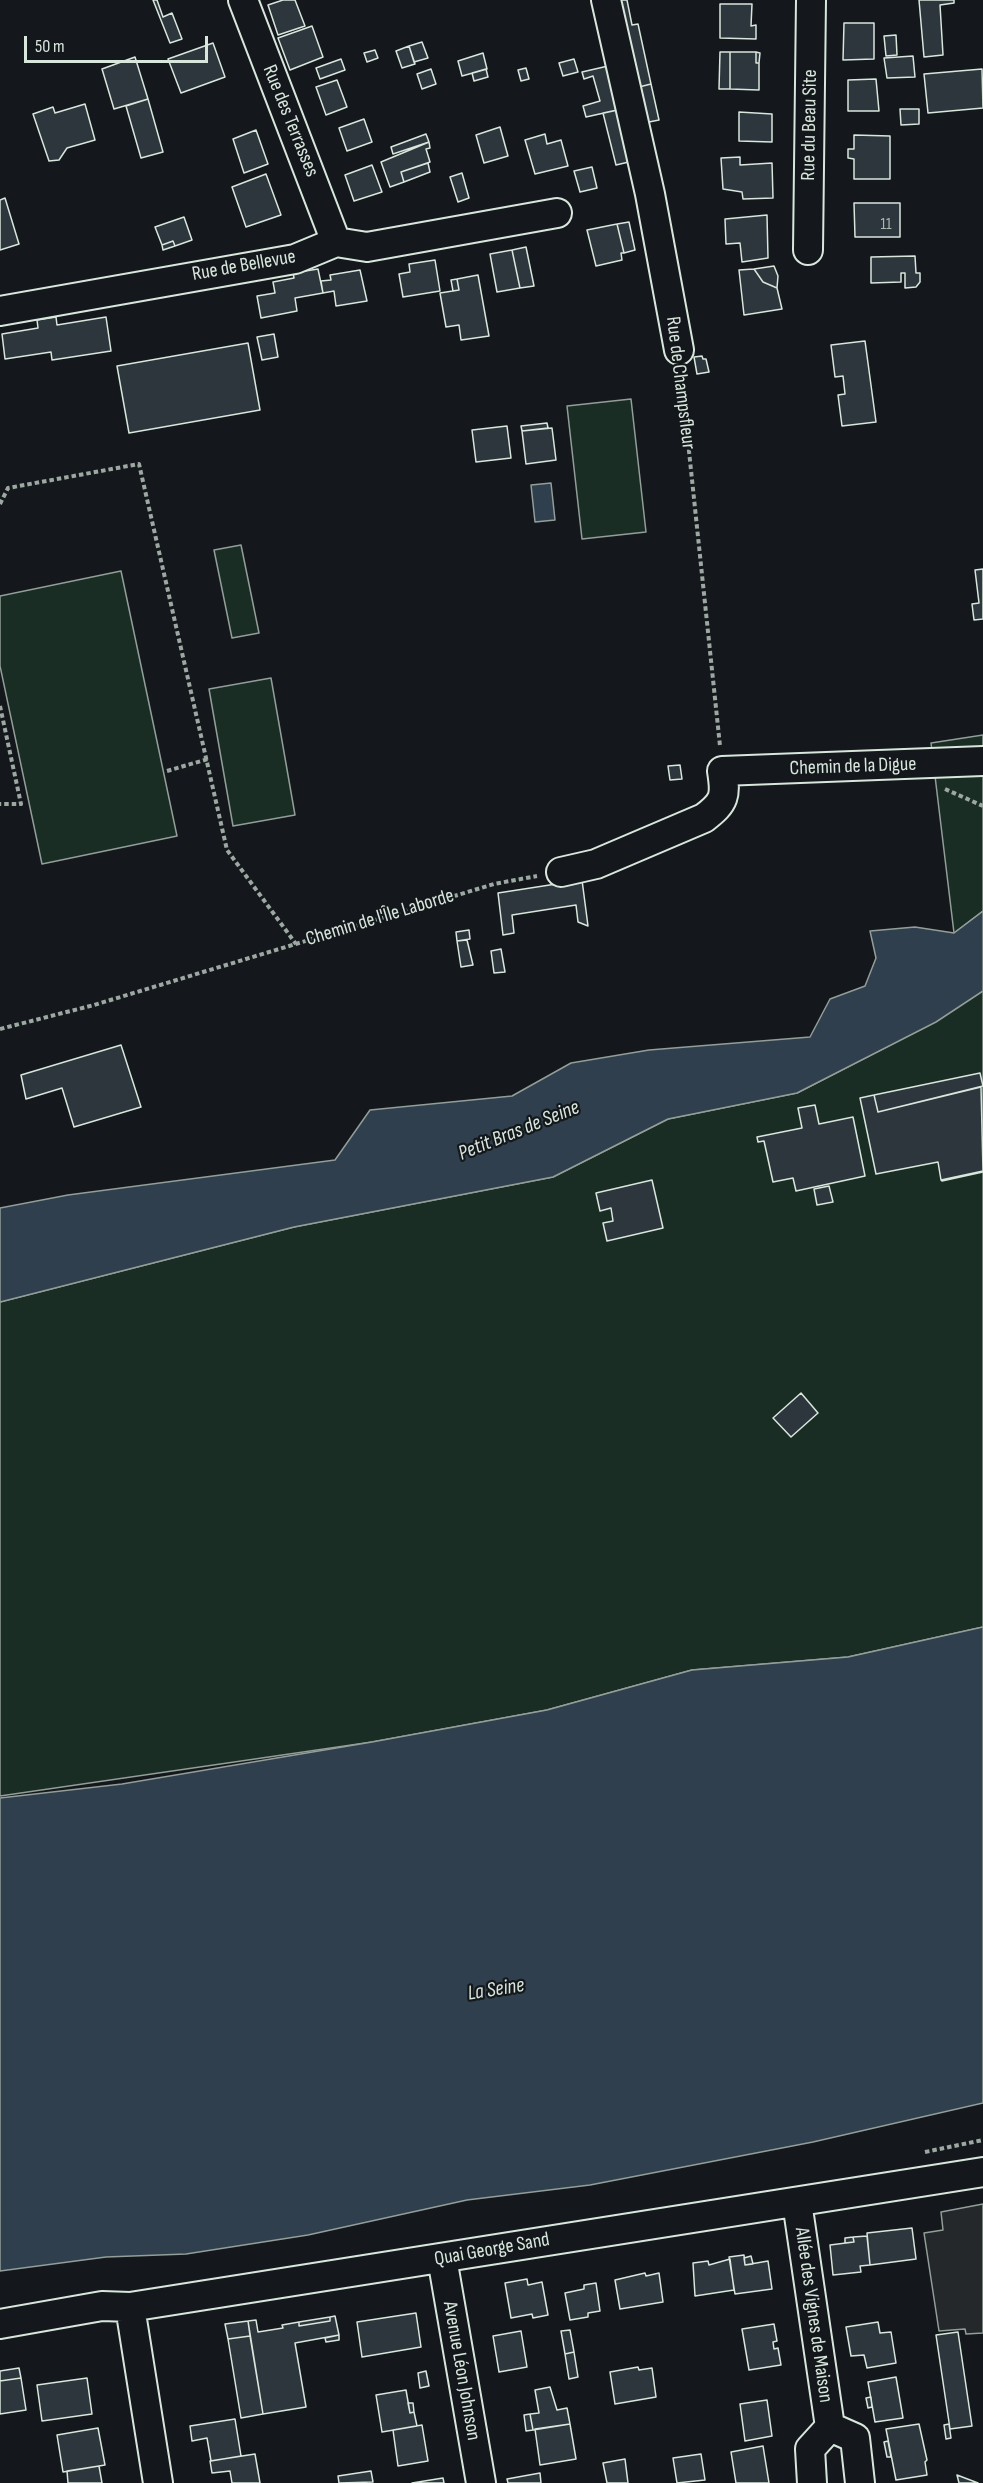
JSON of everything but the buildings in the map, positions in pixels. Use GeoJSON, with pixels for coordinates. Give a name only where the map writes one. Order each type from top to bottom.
{"type":"FeatureCollection","features":[{"type":"Feature","properties":{"kind":"street","name":"Rue des Terrasses"},"geometry":{"type":"LineString","coordinates":[[243,0],[336,242]]}},
{"type":"Feature","properties":{"kind":"street","name":"Rue de Champsfleur"},"geometry":{"type":"LineString","coordinates":[[606,0],[650,194],[679,350]]}},
{"type":"Feature","properties":{"kind":"street","name":"Rue du Beau Site"},"geometry":{"type":"LineString","coordinates":[[808,250],[811,0]]}},
{"type":"Feature","properties":{"kind":"street"},"geometry":{"type":"LineString","coordinates":[[336,242],[367,247],[557,213]]}},
{"type":"Feature","properties":{"kind":"street","name":"Rue de Bellevue"},"geometry":{"type":"LineString","coordinates":[[0,311],[295,259],[336,242]]}},
{"type":"Feature","properties":{"kind":"street","name":"Chemin de la Digue"},"geometry":{"type":"LineString","coordinates":[[722,771],[983,761]]}},
{"type":"Feature","properties":{"kind":"street"},"geometry":{"type":"LineString","coordinates":[[561,872],[596,864],[704,818],[719,807],[726,792],[722,771]]}},
{"type":"Feature","properties":{"kind":"street","name":"Quai George Sand"},"geometry":{"type":"LineString","coordinates":[[0,2324],[102,2306],[130,2307],[983,2172]]}},
{"type":"Feature","properties":{"kind":"street","name":"Allée des Vignes de Maison"},"geometry":{"type":"LineString","coordinates":[[797,2202],[830,2427]]}},
{"type":"Feature","properties":{"kind":"street","name":"Avenue Léon Johnson"},"geometry":{"type":"LineString","coordinates":[[442,2258],[481,2483]]}},
{"type":"Feature","properties":{"kind":"street"},"geometry":{"type":"LineString","coordinates":[[130,2307],[159,2483]]}},
{"type":"Feature","properties":{"kind":"street","name":"Allée des Vignes de Maison"},"geometry":{"type":"LineString","coordinates":[[812,2483],[810,2449],[830,2427]]}},
{"type":"Feature","properties":{"kind":"street","name":"Allée des Vignes de Maison"},"geometry":{"type":"LineString","coordinates":[[830,2427],[855,2438],[860,2483]]}},
{"type":"Feature","properties":{"kind":"path","name":"Rue de Champsfleur"},"geometry":{"type":"LineString","coordinates":[[679,350],[722,771]]}},
{"type":"Feature","properties":{"kind":"path"},"geometry":{"type":"LineString","coordinates":[[0,504],[8,488],[139,464],[227,850],[296,944]]}},
{"type":"Feature","properties":{"kind":"path"},"geometry":{"type":"LineString","coordinates":[[0,706],[21,804],[0,804]]}},
{"type":"Feature","properties":{"kind":"path"},"geometry":{"type":"LineString","coordinates":[[166,771],[208,759]]}},
{"type":"Feature","properties":{"kind":"path","name":"Chemin de l'Île Laborde"},"geometry":{"type":"LineString","coordinates":[[0,1029],[94,1005],[494,884],[561,872]]}},
{"type":"Feature","properties":{"kind":"green space"},"geometry":{"type":"Polygon","coordinates":[[[631,399],[646,532],[582,539],[567,406],[631,399]]]}},
{"type":"Feature","properties":{"kind":"green space"},"geometry":{"type":"Polygon","coordinates":[[[241,545],[259,633],[232,638],[214,550],[241,545]]]}},
{"type":"Feature","properties":{"kind":"green space"},"geometry":{"type":"Polygon","coordinates":[[[121,571],[177,836],[42,864],[0,666],[0,596],[121,571]]]}},
{"type":"Feature","properties":{"kind":"green space"},"geometry":{"type":"Polygon","coordinates":[[[271,678],[295,815],[233,826],[209,689],[271,678]]]}},
{"type":"Feature","properties":{"kind":"green space"},"geometry":{"type":"Polygon","coordinates":[[[983,735],[983,911],[954,933],[931,743],[983,735]]]}},
{"type":"Feature","properties":{"kind":"green space"},"geometry":{"type":"Polygon","coordinates":[[[983,990],[983,1627],[848,1657],[692,1670],[547,1710],[372,1742],[0,1796],[0,1302],[294,1227],[553,1177],[668,1119],[797,1093],[927,1026],[983,990]]]}},
{"type":"Feature","properties":{"kind":"shaded area"},"geometry":{"type":"Polygon","coordinates":[[[983,2204],[983,2333],[966,2334],[965,2329],[939,2331],[924,2233],[943,2230],[941,2212],[983,2204]]]}},
{"type":"Feature","properties":{"kind":"water"},"geometry":{"type":"Polygon","coordinates":[[[551,483],[555,520],[535,522],[531,485],[551,483]]]}},
{"type":"Feature","properties":{"kind":"water","name":"Petit Bras de Seine"},"geometry":{"type":"Polygon","coordinates":[[[983,911],[983,991],[936,1022],[797,1093],[668,1119],[553,1177],[294,1227],[0,1302],[0,1208],[68,1195],[335,1160],[370,1110],[512,1096],[571,1063],[649,1050],[810,1037],[830,999],[865,986],[876,958],[870,931],[915,927],[954,933],[983,911]]]}},
{"type":"Feature","properties":{"kind":"water","name":"La Seine"},"geometry":{"type":"Polygon","coordinates":[[[983,1627],[983,2103],[813,2142],[590,2185],[467,2200],[308,2235],[186,2254],[106,2257],[0,2271],[0,1798],[122,1784],[372,1742],[547,1710],[692,1670],[848,1657],[983,1627]]]}}]}
